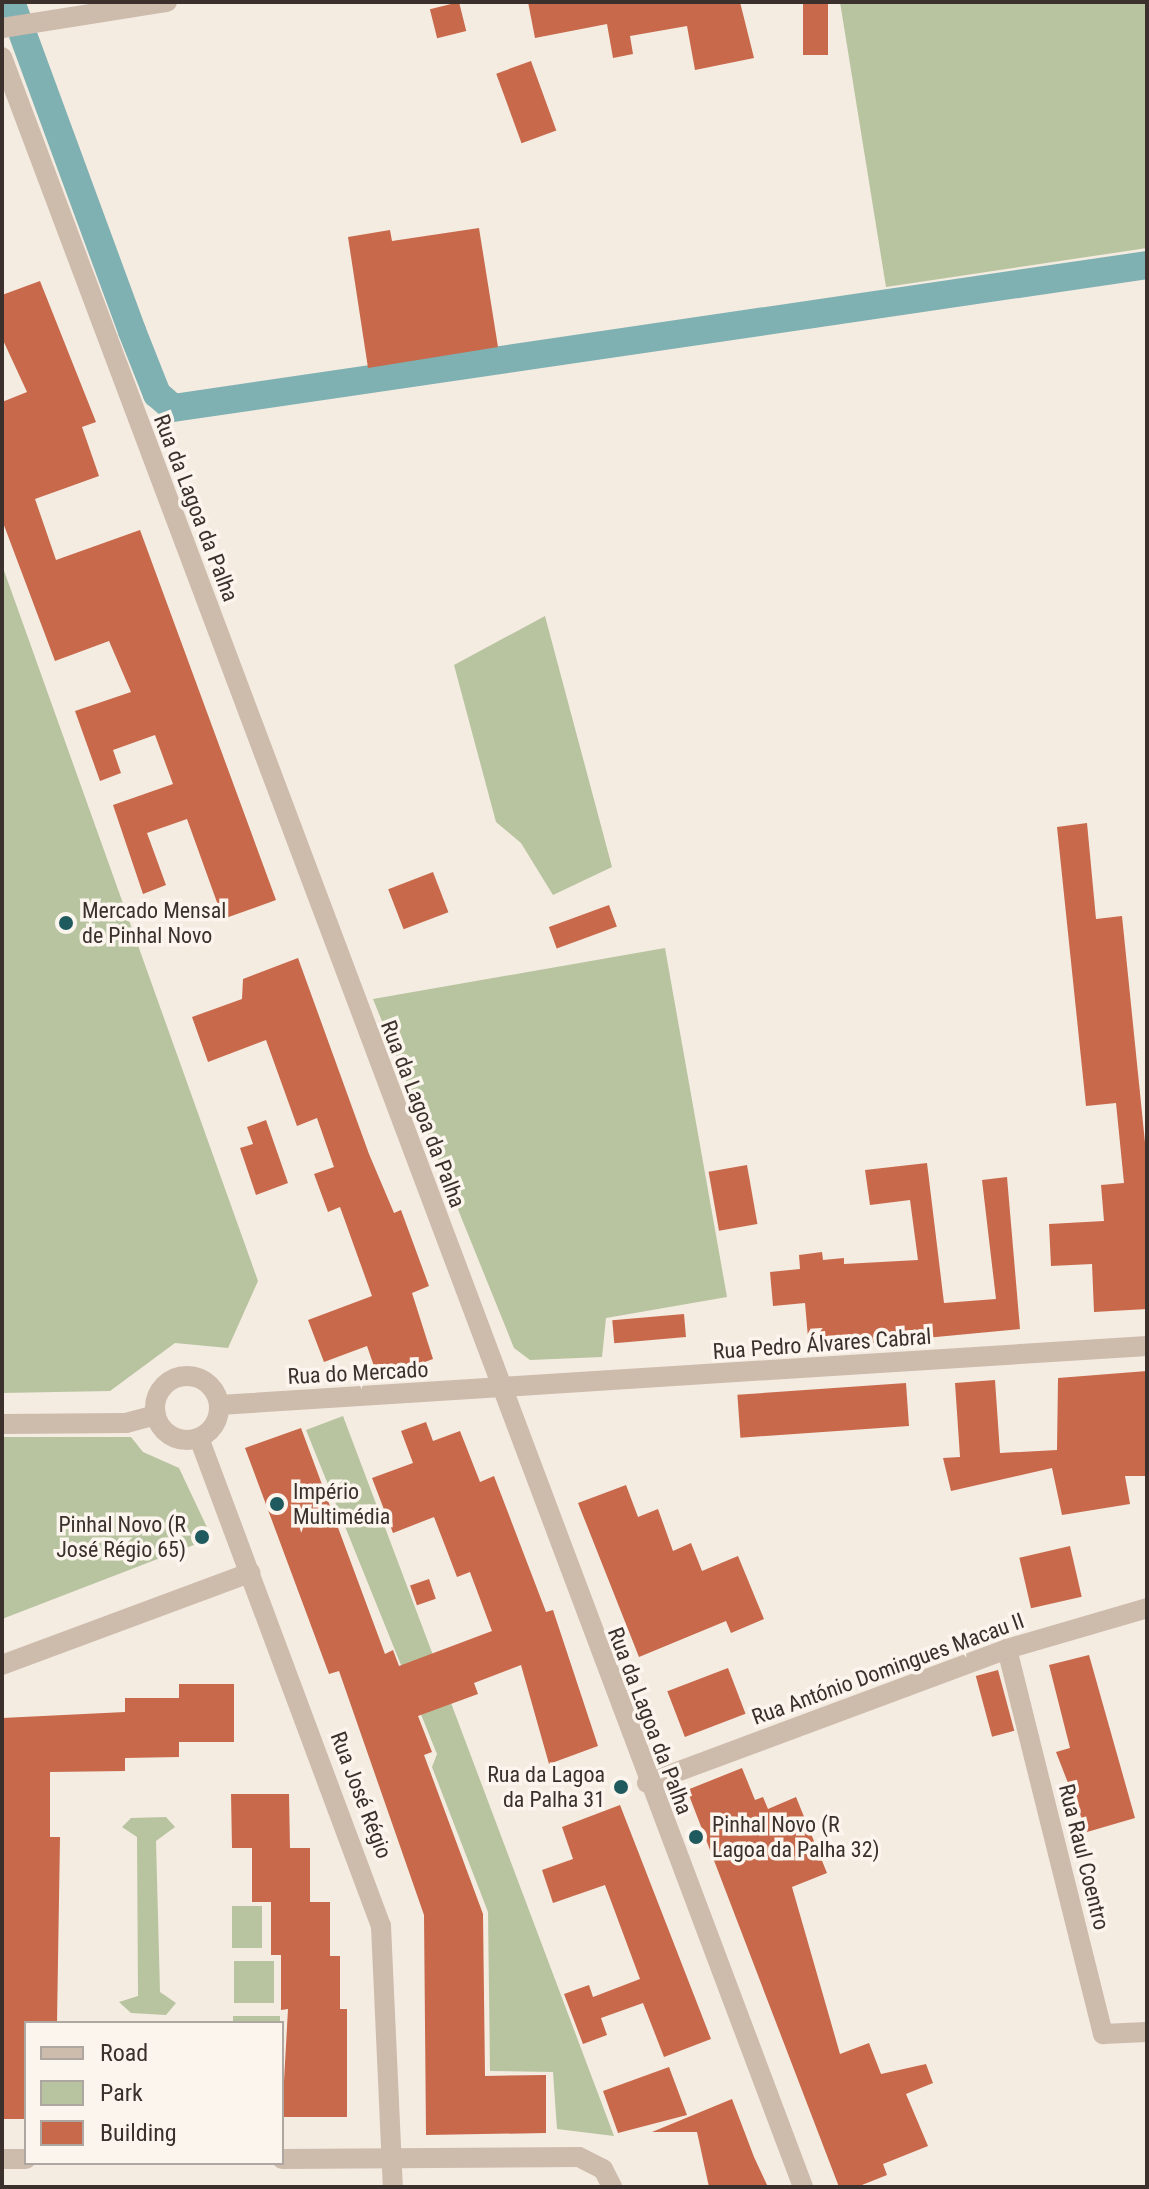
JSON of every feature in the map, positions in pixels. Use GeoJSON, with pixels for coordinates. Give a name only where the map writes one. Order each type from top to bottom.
{"type":"FeatureCollection","features":[{"type":"Feature","properties":{"kind":"street"},"geometry":{"type":"LineString","coordinates":[[2,28],[167,2]]}},
{"type":"Feature","properties":{"kind":"street","name":"Rua da Lagoa da Palha"},"geometry":{"type":"LineString","coordinates":[[2,57],[647,1783],[803,2187]]}},
{"type":"Feature","properties":{"kind":"street","name":"Rua Pedro Álvares Cabral"},"geometry":{"type":"LineString","coordinates":[[500,1389],[1147,1346]]}},
{"type":"Feature","properties":{"kind":"street"},"geometry":{"type":"LineString","coordinates":[[182,1376],[203,1380],[219,1405],[214,1425],[199,1438],[167,1433],[156,1415],[158,1394],[182,1376]]}},
{"type":"Feature","properties":{"kind":"street","name":"Rua do Mercado"},"geometry":{"type":"LineString","coordinates":[[219,1405],[500,1389]]}},
{"type":"Feature","properties":{"kind":"street"},"geometry":{"type":"LineString","coordinates":[[2,1424],[126,1423],[156,1415]]}},
{"type":"Feature","properties":{"kind":"street","name":"Rua José Régio"},"geometry":{"type":"LineString","coordinates":[[199,1438],[381,1926],[393,2187]]}},
{"type":"Feature","properties":{"kind":"street"},"geometry":{"type":"LineString","coordinates":[[2,1665],[250,1573]]}},
{"type":"Feature","properties":{"kind":"street","name":"Rua António Domingues Macau II"},"geometry":{"type":"LineString","coordinates":[[647,1783],[1007,1649],[1147,1608]]}},
{"type":"Feature","properties":{"kind":"street","name":"Rua Raul Coentro"},"geometry":{"type":"LineString","coordinates":[[1007,1649],[1103,2034],[1147,2032]]}},
{"type":"Feature","properties":{"kind":"street"},"geometry":{"type":"LineString","coordinates":[[284,2159],[579,2157],[603,2169],[612,2187]]}},
{"type":"Feature","properties":{"kind":"street"},"geometry":{"type":"LineString","coordinates":[[2,2159],[24,2159]]}},
{"type":"Feature","properties":{"kind":"green space"},"geometry":{"type":"Polygon","coordinates":[[[840,2],[1147,2],[1147,248],[886,287],[840,2]]]}},
{"type":"Feature","properties":{"kind":"green space","name":"Mercado Mensal de Pinhal Novo"},"geometry":{"type":"Polygon","coordinates":[[[2,565],[258,1281],[228,1348],[175,1343],[110,1391],[2,1393],[2,565]]]}},
{"type":"Feature","properties":{"kind":"green space"},"geometry":{"type":"Polygon","coordinates":[[[545,616],[612,867],[553,895],[521,843],[496,822],[454,665],[545,616]]]}},
{"type":"Feature","properties":{"kind":"green space"},"geometry":{"type":"Polygon","coordinates":[[[665,948],[727,1297],[606,1318],[602,1357],[530,1360],[514,1348],[373,999],[665,948]]]}},
{"type":"Feature","properties":{"kind":"green space"},"geometry":{"type":"Polygon","coordinates":[[[343,1416],[614,2136],[557,2129],[553,2072],[490,2071],[488,1912],[432,1767],[437,1754],[306,1430],[343,1416]]]}},
{"type":"Feature","properties":{"kind":"green space"},"geometry":{"type":"Polygon","coordinates":[[[2,1437],[131,1437],[143,1452],[179,1468],[212,1538],[2,1619],[2,1437]]]}},
{"type":"Feature","properties":{"kind":"green space"},"geometry":{"type":"Polygon","coordinates":[[[166,1817],[175,1827],[156,1841],[160,1992],[176,2003],[166,2015],[131,2013],[119,2002],[138,1996],[137,1837],[122,1827],[131,1818],[166,1817]]]}},
{"type":"Feature","properties":{"kind":"green space"},"geometry":{"type":"Polygon","coordinates":[[[232,1906],[262,1906],[262,1948],[232,1948],[232,1906]]]}},
{"type":"Feature","properties":{"kind":"green space"},"geometry":{"type":"Polygon","coordinates":[[[234,1961],[274,1961],[274,2003],[234,2003],[234,1961]]]}},
{"type":"Feature","properties":{"kind":"green space"},"geometry":{"type":"Polygon","coordinates":[[[233,2016],[280,2016],[280,2021],[233,2021],[233,2016]]]}},
{"type":"Feature","properties":{"kind":"building"},"geometry":{"type":"Polygon","coordinates":[[[459,2],[466,31],[437,38],[430,9],[459,2]]]}},
{"type":"Feature","properties":{"kind":"building"},"geometry":{"type":"Polygon","coordinates":[[[528,2],[740,2],[754,58],[695,70],[687,26],[630,36],[633,54],[613,58],[607,24],[535,38],[528,2]]]}},
{"type":"Feature","properties":{"kind":"building"},"geometry":{"type":"Polygon","coordinates":[[[803,2],[828,2],[828,55],[803,55],[803,2]]]}},
{"type":"Feature","properties":{"kind":"building"},"geometry":{"type":"Polygon","coordinates":[[[531,61],[556,131],[522,143],[496,74],[531,61]]]}},
{"type":"Feature","properties":{"kind":"building"},"geometry":{"type":"Polygon","coordinates":[[[479,228],[498,347],[368,368],[348,237],[390,230],[392,241],[479,228]]]}},
{"type":"Feature","properties":{"kind":"building"},"geometry":{"type":"Polygon","coordinates":[[[40,281],[96,422],[82,427],[99,476],[35,499],[56,560],[140,530],[276,900],[223,919],[187,819],[147,833],[166,885],[143,894],[113,805],[173,784],[155,735],[113,750],[121,773],[100,781],[75,711],[131,692],[109,641],[55,661],[2,520],[2,402],[27,392],[2,338],[2,295],[40,281]]]}},
{"type":"Feature","properties":{"kind":"building"},"geometry":{"type":"Polygon","coordinates":[[[1087,823],[1096,919],[1122,916],[1147,1162],[1147,1309],[1094,1312],[1092,1264],[1051,1266],[1049,1224],[1104,1221],[1101,1185],[1124,1183],[1116,1103],[1086,1106],[1057,827],[1087,823]]]}},
{"type":"Feature","properties":{"kind":"building"},"geometry":{"type":"Polygon","coordinates":[[[433,872],[448,912],[404,929],[388,889],[433,872]]]}},
{"type":"Feature","properties":{"kind":"building"},"geometry":{"type":"Polygon","coordinates":[[[609,905],[617,927],[557,949],[549,927],[609,905]]]}},
{"type":"Feature","properties":{"kind":"building"},"geometry":{"type":"Polygon","coordinates":[[[298,958],[369,1154],[394,1213],[401,1210],[429,1286],[412,1293],[433,1359],[392,1374],[389,1367],[376,1372],[367,1346],[324,1362],[308,1320],[372,1296],[340,1207],[328,1212],[314,1174],[334,1167],[317,1118],[297,1126],[266,1040],[208,1062],[192,1017],[242,999],[243,979],[298,958]]]}},
{"type":"Feature","properties":{"kind":"building"},"geometry":{"type":"Polygon","coordinates":[[[266,1120],[288,1183],[256,1195],[240,1148],[253,1144],[247,1127],[266,1120]]]}},
{"type":"Feature","properties":{"kind":"building"},"geometry":{"type":"Polygon","coordinates":[[[927,1163],[944,1303],[996,1299],[982,1180],[1007,1177],[1020,1329],[809,1349],[805,1303],[773,1306],[770,1272],[800,1269],[799,1255],[822,1252],[823,1260],[844,1258],[844,1264],[918,1260],[910,1200],[870,1205],[865,1170],[927,1163]]]}},
{"type":"Feature","properties":{"kind":"building"},"geometry":{"type":"Polygon","coordinates":[[[747,1165],[757,1224],[719,1231],[709,1172],[747,1165]]]}},
{"type":"Feature","properties":{"kind":"building"},"geometry":{"type":"Polygon","coordinates":[[[684,1314],[686,1337],[614,1343],[612,1320],[684,1314]]]}},
{"type":"Feature","properties":{"kind":"building"},"geometry":{"type":"Polygon","coordinates":[[[1147,1371],[1147,1476],[1125,1476],[1130,1504],[1062,1515],[1052,1468],[951,1491],[943,1458],[960,1457],[955,1383],[995,1380],[1000,1453],[1057,1450],[1058,1378],[1147,1371]]]}},
{"type":"Feature","properties":{"kind":"building"},"geometry":{"type":"Polygon","coordinates":[[[906,1383],[909,1426],[740,1438],[737,1395],[906,1383]]]}},
{"type":"Feature","properties":{"kind":"building"},"geometry":{"type":"Polygon","coordinates":[[[426,1422],[433,1441],[460,1431],[480,1482],[494,1476],[546,1612],[553,1610],[598,1746],[549,1764],[521,1665],[474,1683],[478,1694],[418,1716],[432,1752],[424,1755],[483,1914],[485,2076],[546,2075],[546,2133],[426,2135],[424,1915],[339,1671],[329,1674],[245,1448],[301,1428],[385,1654],[393,1650],[399,1666],[492,1631],[470,1572],[457,1577],[434,1517],[393,1533],[372,1478],[413,1463],[401,1431],[426,1422]]]}},
{"type":"Feature","properties":{"kind":"building"},"geometry":{"type":"Polygon","coordinates":[[[626,1485],[638,1517],[658,1509],[673,1551],[691,1543],[702,1571],[738,1556],[764,1619],[731,1633],[726,1621],[639,1657],[578,1503],[626,1485]]]}},
{"type":"Feature","properties":{"kind":"building"},"geometry":{"type":"Polygon","coordinates":[[[1070,1546],[1082,1597],[1031,1608],[1019,1558],[1070,1546]]]}},
{"type":"Feature","properties":{"kind":"building"},"geometry":{"type":"Polygon","coordinates":[[[429,1579],[436,1599],[417,1605],[410,1586],[429,1579]]]}},
{"type":"Feature","properties":{"kind":"building"},"geometry":{"type":"Polygon","coordinates":[[[1089,1655],[1135,1818],[1087,1832],[1056,1752],[1070,1748],[1049,1665],[1089,1655]]]}},
{"type":"Feature","properties":{"kind":"building"},"geometry":{"type":"Polygon","coordinates":[[[728,1668],[746,1714],[685,1737],[667,1691],[728,1668]]]}},
{"type":"Feature","properties":{"kind":"building"},"geometry":{"type":"Polygon","coordinates":[[[998,1670],[1014,1731],[992,1737],[976,1676],[998,1670]]]}},
{"type":"Feature","properties":{"kind":"building"},"geometry":{"type":"Polygon","coordinates":[[[179,1684],[234,1684],[234,1742],[179,1742],[179,1757],[125,1758],[125,1771],[50,1772],[50,1837],[60,1837],[57,2021],[24,2021],[24,2119],[2,2119],[2,1718],[125,1712],[125,1698],[179,1698],[179,1684]]]}},
{"type":"Feature","properties":{"kind":"building"},"geometry":{"type":"Polygon","coordinates":[[[742,1768],[755,1800],[763,1797],[768,1809],[796,1797],[827,1873],[792,1887],[840,2054],[869,2043],[881,2074],[926,2064],[933,2083],[906,2094],[928,2146],[883,2164],[887,2175],[857,2187],[839,2187],[687,1790],[742,1768]]]}},
{"type":"Feature","properties":{"kind":"building"},"geometry":{"type":"Polygon","coordinates":[[[231,1794],[289,1794],[290,1848],[310,1848],[310,1902],[330,1902],[330,1956],[340,1956],[340,2009],[347,2009],[347,2117],[284,2117],[288,2009],[281,2010],[281,1955],[271,1955],[271,1902],[252,1902],[252,1848],[232,1848],[231,1794]]]}},
{"type":"Feature","properties":{"kind":"building"},"geometry":{"type":"Polygon","coordinates":[[[620,1805],[711,2039],[664,2057],[643,2003],[601,2018],[607,2035],[583,2044],[564,1994],[589,1985],[593,1997],[640,1979],[605,1885],[553,1903],[542,1870],[573,1859],[562,1827],[620,1805]]]}},
{"type":"Feature","properties":{"kind":"building"},"geometry":{"type":"Polygon","coordinates":[[[669,2067],[687,2115],[618,2133],[603,2091],[669,2067]]]}},
{"type":"Feature","properties":{"kind":"building"},"geometry":{"type":"Polygon","coordinates":[[[732,2099],[768,2187],[709,2187],[697,2132],[652,2132],[732,2099]]]}},
{"type":"Feature","properties":{"kind":"waterway"},"geometry":{"type":"LineString","coordinates":[[11,2],[157,394],[173,408],[1147,265]]}},
{"type":"Feature","properties":{"kind":"place","name":"Mercado Mensal de Pinhal Novo"},"geometry":{"type":"Point","coordinates":[66,923]}},
{"type":"Feature","properties":{"kind":"place","name":"Império Multimédia"},"geometry":{"type":"Point","coordinates":[277,1504]}},
{"type":"Feature","properties":{"kind":"place","name":"Pinhal Novo (R José Régio 65)"},"geometry":{"type":"Point","coordinates":[202,1537]}},
{"type":"Feature","properties":{"kind":"place","name":"Rua da Lagoa da Palha 31"},"geometry":{"type":"Point","coordinates":[621,1787]}},
{"type":"Feature","properties":{"kind":"place","name":"Pinhal Novo (R Lagoa da Palha 32)"},"geometry":{"type":"Point","coordinates":[696,1837]}}]}
